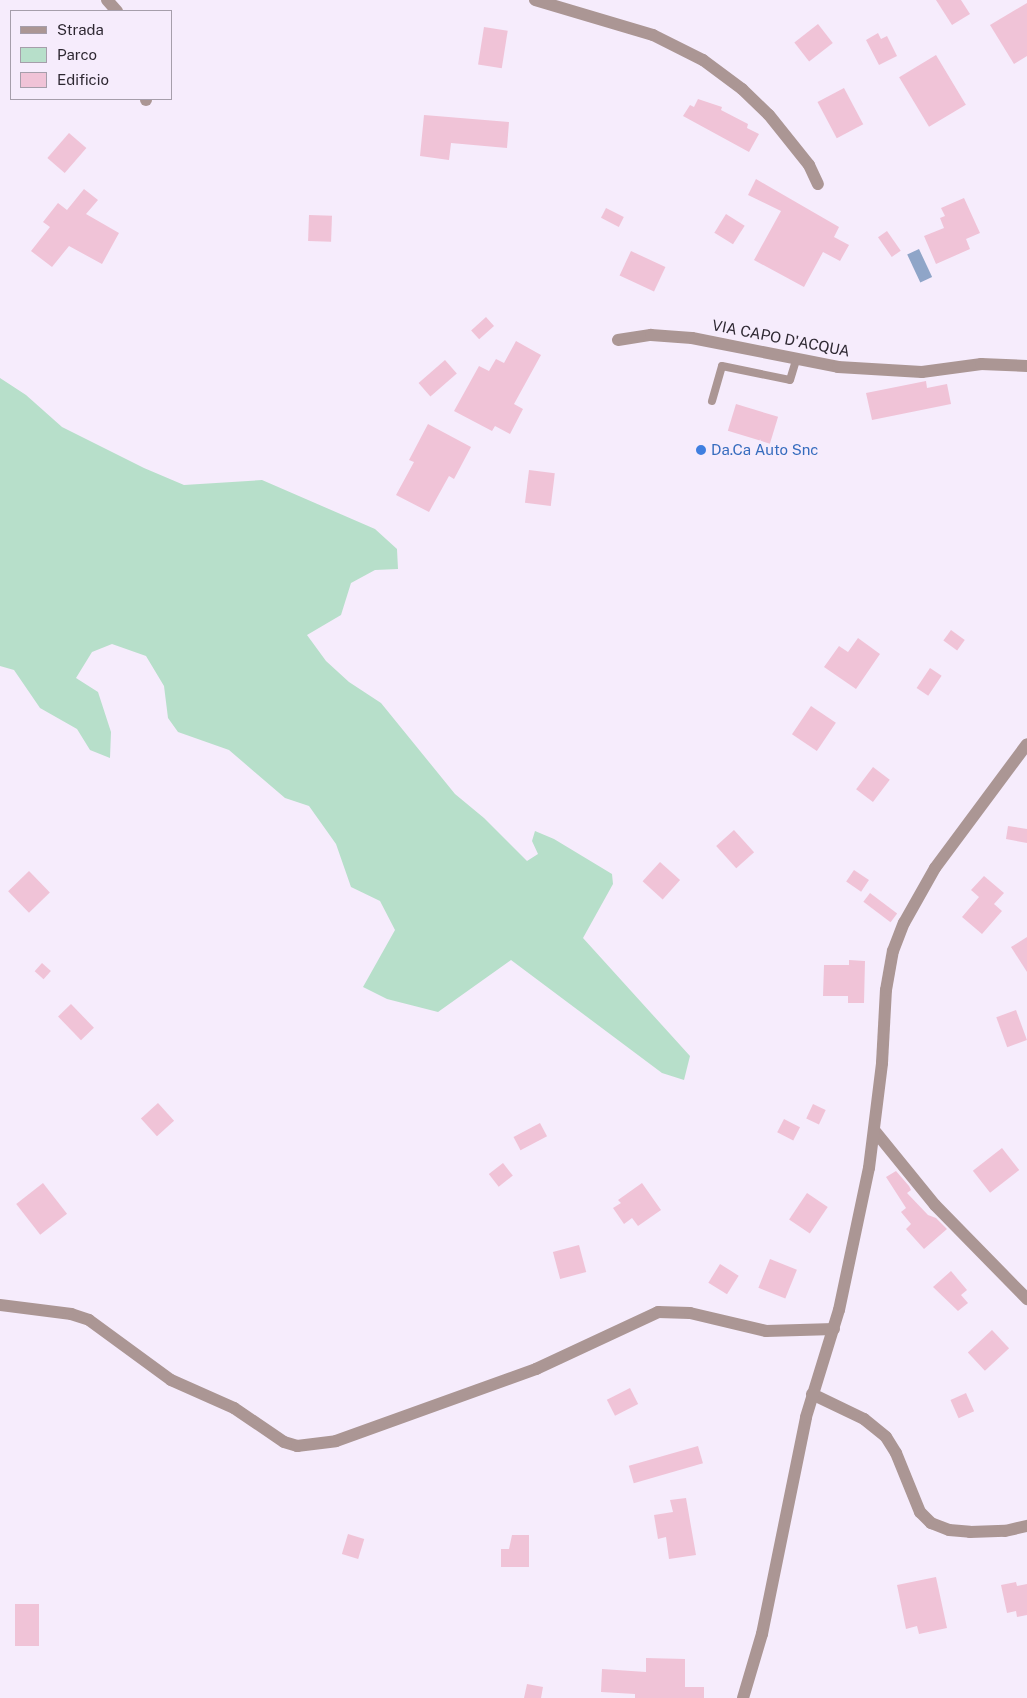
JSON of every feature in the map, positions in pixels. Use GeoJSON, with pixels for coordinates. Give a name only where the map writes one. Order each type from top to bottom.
{"type":"FeatureCollection","features":[{"type":"Feature","properties":{"kind":"street"},"geometry":{"type":"LineString","coordinates":[[107,0],[116,10]]}},
{"type":"Feature","properties":{"kind":"street"},"geometry":{"type":"LineString","coordinates":[[535,0],[653,36],[703,60],[742,89],[769,115],[809,165],[818,184]]}},
{"type":"Feature","properties":{"kind":"street","name":"VIA CAPO D'ACQUA"},"geometry":{"type":"LineString","coordinates":[[618,340],[640,335],[674,336],[838,368],[922,372],[981,364],[1027,366]]}},
{"type":"Feature","properties":{"kind":"street"},"geometry":{"type":"LineString","coordinates":[[743,1698],[768,1610],[812,1394],[834,1328],[869,1168],[887,979],[898,936],[935,868],[1027,744]]}},
{"type":"Feature","properties":{"kind":"street"},"geometry":{"type":"LineString","coordinates":[[874,1130],[935,1205],[1027,1299]]}},
{"type":"Feature","properties":{"kind":"street"},"geometry":{"type":"LineString","coordinates":[[0,1305],[71,1314],[89,1320],[171,1380],[234,1408],[279,1439],[297,1446],[341,1440],[536,1369],[658,1312],[690,1313],[766,1331],[834,1328]]}},
{"type":"Feature","properties":{"kind":"street"},"geometry":{"type":"LineString","coordinates":[[812,1394],[864,1420],[886,1437],[898,1456],[920,1512],[932,1523],[948,1530],[970,1532],[1004,1531],[1027,1526]]}},
{"type":"Feature","properties":{"kind":"lane"},"geometry":{"type":"LineString","coordinates":[[712,401],[722,366],[790,380],[796,360]]}},
{"type":"Feature","properties":{"kind":"green space"},"geometry":{"type":"Polygon","coordinates":[[[0,378],[26,395],[62,427],[144,468],[184,485],[262,480],[375,529],[397,549],[398,569],[375,570],[351,583],[341,615],[307,635],[326,661],[349,682],[381,703],[455,794],[484,818],[527,861],[538,854],[532,841],[535,831],[554,839],[612,874],[613,884],[583,938],[690,1056],[684,1080],[662,1073],[511,960],[438,1012],[387,999],[363,987],[395,930],[380,901],[351,887],[336,844],[309,806],[285,798],[229,750],[178,732],[168,718],[164,686],[146,656],[112,644],[92,652],[76,678],[98,692],[111,732],[110,758],[90,750],[77,729],[40,708],[14,670],[0,666],[0,378]]]}},
{"type":"Feature","properties":{"kind":"water"},"geometry":{"type":"Polygon","coordinates":[[[919,249],[932,277],[920,283],[907,254],[919,249]]]}},
{"type":"Feature","properties":{"kind":"building"},"geometry":{"type":"Polygon","coordinates":[[[936,0],[961,0],[970,14],[952,25],[936,0]]]}},
{"type":"Feature","properties":{"kind":"building"},"geometry":{"type":"Polygon","coordinates":[[[1027,3],[1027,56],[1014,64],[990,25],[1027,3]]]}},
{"type":"Feature","properties":{"kind":"building"},"geometry":{"type":"Polygon","coordinates":[[[818,24],[833,43],[809,61],[794,42],[818,24]]]}},
{"type":"Feature","properties":{"kind":"building"},"geometry":{"type":"Polygon","coordinates":[[[484,27],[508,31],[502,68],[478,65],[484,27]]]}},
{"type":"Feature","properties":{"kind":"building"},"geometry":{"type":"Polygon","coordinates":[[[878,33],[881,39],[887,36],[897,56],[879,65],[866,40],[878,33]]]}},
{"type":"Feature","properties":{"kind":"building"},"geometry":{"type":"Polygon","coordinates":[[[936,55],[966,105],[929,127],[899,77],[936,55]]]}},
{"type":"Feature","properties":{"kind":"building"},"geometry":{"type":"Polygon","coordinates":[[[844,88],[863,124],[837,138],[818,102],[844,88]]]}},
{"type":"Feature","properties":{"kind":"building"},"geometry":{"type":"Polygon","coordinates":[[[698,99],[722,107],[721,110],[748,124],[747,128],[759,134],[749,152],[683,116],[690,105],[694,107],[698,99]]]}},
{"type":"Feature","properties":{"kind":"building"},"geometry":{"type":"Polygon","coordinates":[[[424,115],[509,122],[507,148],[451,143],[449,160],[420,156],[424,115]]]}},
{"type":"Feature","properties":{"kind":"building"},"geometry":{"type":"Polygon","coordinates":[[[69,133],[86,148],[65,173],[47,158],[69,133]]]}},
{"type":"Feature","properties":{"kind":"building"},"geometry":{"type":"Polygon","coordinates":[[[756,179],[839,227],[834,237],[849,245],[840,261],[823,252],[804,287],[754,260],[781,211],[748,195],[756,179]]]}},
{"type":"Feature","properties":{"kind":"building"},"geometry":{"type":"Polygon","coordinates":[[[84,189],[98,200],[86,214],[119,233],[102,264],[69,246],[52,267],[31,251],[50,227],[43,222],[58,203],[67,210],[84,189]]]}},
{"type":"Feature","properties":{"kind":"building"},"geometry":{"type":"Polygon","coordinates":[[[964,198],[980,233],[966,239],[970,249],[936,264],[924,236],[944,228],[940,218],[945,216],[941,208],[964,198]]]}},
{"type":"Feature","properties":{"kind":"building"},"geometry":{"type":"Polygon","coordinates":[[[606,208],[624,217],[619,227],[601,218],[606,208]]]}},
{"type":"Feature","properties":{"kind":"building"},"geometry":{"type":"Polygon","coordinates":[[[726,214],[745,226],[733,244],[714,233],[726,214]]]}},
{"type":"Feature","properties":{"kind":"building"},"geometry":{"type":"Polygon","coordinates":[[[309,215],[332,216],[331,242],[308,241],[309,215]]]}},
{"type":"Feature","properties":{"kind":"building"},"geometry":{"type":"Polygon","coordinates":[[[887,231],[901,251],[892,257],[878,237],[887,231]]]}},
{"type":"Feature","properties":{"kind":"building"},"geometry":{"type":"Polygon","coordinates":[[[631,251],[665,267],[654,292],[620,275],[631,251]]]}},
{"type":"Feature","properties":{"kind":"building"},"geometry":{"type":"Polygon","coordinates":[[[486,317],[494,326],[479,339],[471,330],[486,317]]]}},
{"type":"Feature","properties":{"kind":"building"},"geometry":{"type":"Polygon","coordinates":[[[516,341],[541,355],[514,404],[523,409],[510,434],[495,426],[492,431],[454,411],[479,366],[489,371],[496,359],[504,363],[516,341]]]}},
{"type":"Feature","properties":{"kind":"building"},"geometry":{"type":"Polygon","coordinates":[[[445,360],[457,374],[430,397],[419,383],[445,360]]]}},
{"type":"Feature","properties":{"kind":"building"},"geometry":{"type":"Polygon","coordinates":[[[926,381],[927,388],[947,384],[951,404],[872,420],[866,393],[926,381]]]}},
{"type":"Feature","properties":{"kind":"building"},"geometry":{"type":"Polygon","coordinates":[[[736,404],[778,417],[770,444],[728,431],[736,404]]]}},
{"type":"Feature","properties":{"kind":"building"},"geometry":{"type":"Polygon","coordinates":[[[428,424],[471,447],[454,479],[449,476],[429,512],[396,495],[414,462],[409,460],[428,424]]]}},
{"type":"Feature","properties":{"kind":"building"},"geometry":{"type":"Polygon","coordinates":[[[529,470],[555,473],[551,506],[525,503],[529,470]]]}},
{"type":"Feature","properties":{"kind":"building"},"geometry":{"type":"Polygon","coordinates":[[[951,630],[965,640],[957,651],[943,641],[951,630]]]}},
{"type":"Feature","properties":{"kind":"building"},"geometry":{"type":"Polygon","coordinates":[[[858,638],[880,654],[856,689],[824,667],[839,646],[848,652],[858,638]]]}},
{"type":"Feature","properties":{"kind":"building"},"geometry":{"type":"Polygon","coordinates":[[[930,668],[942,676],[928,696],[917,688],[930,668]]]}},
{"type":"Feature","properties":{"kind":"building"},"geometry":{"type":"Polygon","coordinates":[[[811,706],[836,723],[817,751],[792,734],[811,706]]]}},
{"type":"Feature","properties":{"kind":"building"},"geometry":{"type":"Polygon","coordinates":[[[873,767],[890,780],[873,802],[856,789],[873,767]]]}},
{"type":"Feature","properties":{"kind":"building"},"geometry":{"type":"Polygon","coordinates":[[[1008,826],[1027,829],[1027,843],[1006,839],[1008,826]]]}},
{"type":"Feature","properties":{"kind":"building"},"geometry":{"type":"Polygon","coordinates":[[[734,830],[754,852],[736,868],[716,846],[734,830]]]}},
{"type":"Feature","properties":{"kind":"building"},"geometry":{"type":"Polygon","coordinates":[[[660,862],[680,880],[663,899],[643,881],[660,862]]]}},
{"type":"Feature","properties":{"kind":"building"},"geometry":{"type":"Polygon","coordinates":[[[854,870],[869,880],[861,892],[846,882],[854,870]]]}},
{"type":"Feature","properties":{"kind":"building"},"geometry":{"type":"Polygon","coordinates":[[[29,871],[50,893],[29,913],[8,891],[29,871]]]}},
{"type":"Feature","properties":{"kind":"building"},"geometry":{"type":"Polygon","coordinates":[[[984,876],[1004,893],[994,904],[1002,911],[982,934],[962,917],[979,897],[971,890],[984,876]]]}},
{"type":"Feature","properties":{"kind":"building"},"geometry":{"type":"Polygon","coordinates":[[[870,893],[897,913],[891,922],[863,902],[870,893]]]}},
{"type":"Feature","properties":{"kind":"building"},"geometry":{"type":"Polygon","coordinates":[[[1027,937],[1027,972],[1011,947],[1027,937]]]}},
{"type":"Feature","properties":{"kind":"building"},"geometry":{"type":"Polygon","coordinates":[[[849,960],[865,961],[864,1003],[848,1003],[848,996],[823,996],[824,965],[849,965],[849,960]]]}},
{"type":"Feature","properties":{"kind":"building"},"geometry":{"type":"Polygon","coordinates":[[[42,963],[51,971],[44,979],[35,971],[42,963]]]}},
{"type":"Feature","properties":{"kind":"building"},"geometry":{"type":"Polygon","coordinates":[[[71,1004],[94,1028],[81,1040],[58,1017],[71,1004]]]}},
{"type":"Feature","properties":{"kind":"building"},"geometry":{"type":"Polygon","coordinates":[[[1016,1010],[1027,1040],[1007,1047],[996,1017],[1016,1010]]]}},
{"type":"Feature","properties":{"kind":"building"},"geometry":{"type":"Polygon","coordinates":[[[158,1103],[174,1121],[157,1136],[141,1118],[158,1103]]]}},
{"type":"Feature","properties":{"kind":"building"},"geometry":{"type":"Polygon","coordinates":[[[813,1104],[826,1110],[819,1124],[806,1119],[813,1104]]]}},
{"type":"Feature","properties":{"kind":"building"},"geometry":{"type":"Polygon","coordinates":[[[784,1119],[800,1127],[793,1141],[777,1132],[784,1119]]]}},
{"type":"Feature","properties":{"kind":"building"},"geometry":{"type":"Polygon","coordinates":[[[540,1123],[547,1136],[521,1150],[514,1137],[540,1123]]]}},
{"type":"Feature","properties":{"kind":"building"},"geometry":{"type":"Polygon","coordinates":[[[1002,1148],[1019,1170],[990,1193],[973,1171],[1002,1148]]]}},
{"type":"Feature","properties":{"kind":"building"},"geometry":{"type":"Polygon","coordinates":[[[503,1163],[513,1176],[499,1187],[489,1174],[503,1163]]]}},
{"type":"Feature","properties":{"kind":"building"},"geometry":{"type":"Polygon","coordinates":[[[896,1171],[911,1190],[907,1193],[928,1215],[936,1218],[947,1229],[924,1249],[906,1229],[911,1224],[901,1212],[906,1208],[886,1177],[896,1171]]]}},
{"type":"Feature","properties":{"kind":"building"},"geometry":{"type":"Polygon","coordinates":[[[43,1183],[67,1214],[40,1235],[16,1204],[43,1183]]]}},
{"type":"Feature","properties":{"kind":"building"},"geometry":{"type":"Polygon","coordinates":[[[642,1183],[661,1210],[638,1226],[632,1218],[624,1224],[613,1208],[621,1203],[618,1200],[642,1183]]]}},
{"type":"Feature","properties":{"kind":"building"},"geometry":{"type":"Polygon","coordinates":[[[807,1193],[828,1207],[810,1234],[789,1220],[807,1193]]]}},
{"type":"Feature","properties":{"kind":"building"},"geometry":{"type":"Polygon","coordinates":[[[579,1245],[586,1272],[560,1279],[553,1252],[579,1245]]]}},
{"type":"Feature","properties":{"kind":"building"},"geometry":{"type":"Polygon","coordinates":[[[770,1259],[797,1270],[785,1299],[758,1288],[770,1259]]]}},
{"type":"Feature","properties":{"kind":"building"},"geometry":{"type":"Polygon","coordinates":[[[720,1264],[739,1276],[727,1294],[708,1283],[720,1264]]]}},
{"type":"Feature","properties":{"kind":"building"},"geometry":{"type":"Polygon","coordinates":[[[951,1271],[967,1290],[961,1295],[968,1303],[958,1311],[933,1287],[951,1271]]]}},
{"type":"Feature","properties":{"kind":"building"},"geometry":{"type":"Polygon","coordinates":[[[992,1330],[1009,1348],[985,1371],[968,1353],[992,1330]]]}},
{"type":"Feature","properties":{"kind":"building"},"geometry":{"type":"Polygon","coordinates":[[[630,1388],[638,1404],[615,1416],[607,1400],[630,1388]]]}},
{"type":"Feature","properties":{"kind":"building"},"geometry":{"type":"Polygon","coordinates":[[[966,1393],[974,1411],[959,1418],[950,1400],[966,1393]]]}},
{"type":"Feature","properties":{"kind":"building"},"geometry":{"type":"Polygon","coordinates":[[[698,1446],[703,1463],[634,1483],[629,1466],[698,1446]]]}},
{"type":"Feature","properties":{"kind":"building"},"geometry":{"type":"Polygon","coordinates":[[[686,1498],[696,1555],[669,1559],[666,1537],[658,1539],[654,1515],[673,1512],[670,1500],[686,1498]]]}},
{"type":"Feature","properties":{"kind":"building"},"geometry":{"type":"Polygon","coordinates":[[[348,1534],[364,1539],[358,1559],[342,1554],[348,1534]]]}},
{"type":"Feature","properties":{"kind":"building"},"geometry":{"type":"Polygon","coordinates":[[[512,1535],[529,1535],[529,1567],[501,1567],[501,1549],[509,1549],[512,1535]]]}},
{"type":"Feature","properties":{"kind":"building"},"geometry":{"type":"Polygon","coordinates":[[[936,1577],[947,1628],[919,1634],[917,1626],[906,1629],[897,1585],[936,1577]]]}},
{"type":"Feature","properties":{"kind":"building"},"geometry":{"type":"Polygon","coordinates":[[[1016,1582],[1017,1586],[1027,1584],[1027,1615],[1017,1617],[1016,1611],[1007,1613],[1001,1585],[1016,1582]]]}},
{"type":"Feature","properties":{"kind":"building"},"geometry":{"type":"Polygon","coordinates":[[[15,1604],[39,1604],[39,1646],[15,1646],[15,1604]]]}},
{"type":"Feature","properties":{"kind":"building"},"geometry":{"type":"Polygon","coordinates":[[[646,1658],[685,1659],[685,1687],[704,1687],[704,1698],[635,1698],[635,1694],[601,1692],[602,1669],[646,1672],[646,1658]]]}},
{"type":"Feature","properties":{"kind":"building"},"geometry":{"type":"Polygon","coordinates":[[[527,1684],[543,1687],[541,1698],[524,1698],[527,1684]]]}},
{"type":"Feature","properties":{"kind":"place","name":"Da.Ca Auto Snc"},"geometry":{"type":"Point","coordinates":[701,450]}}]}
